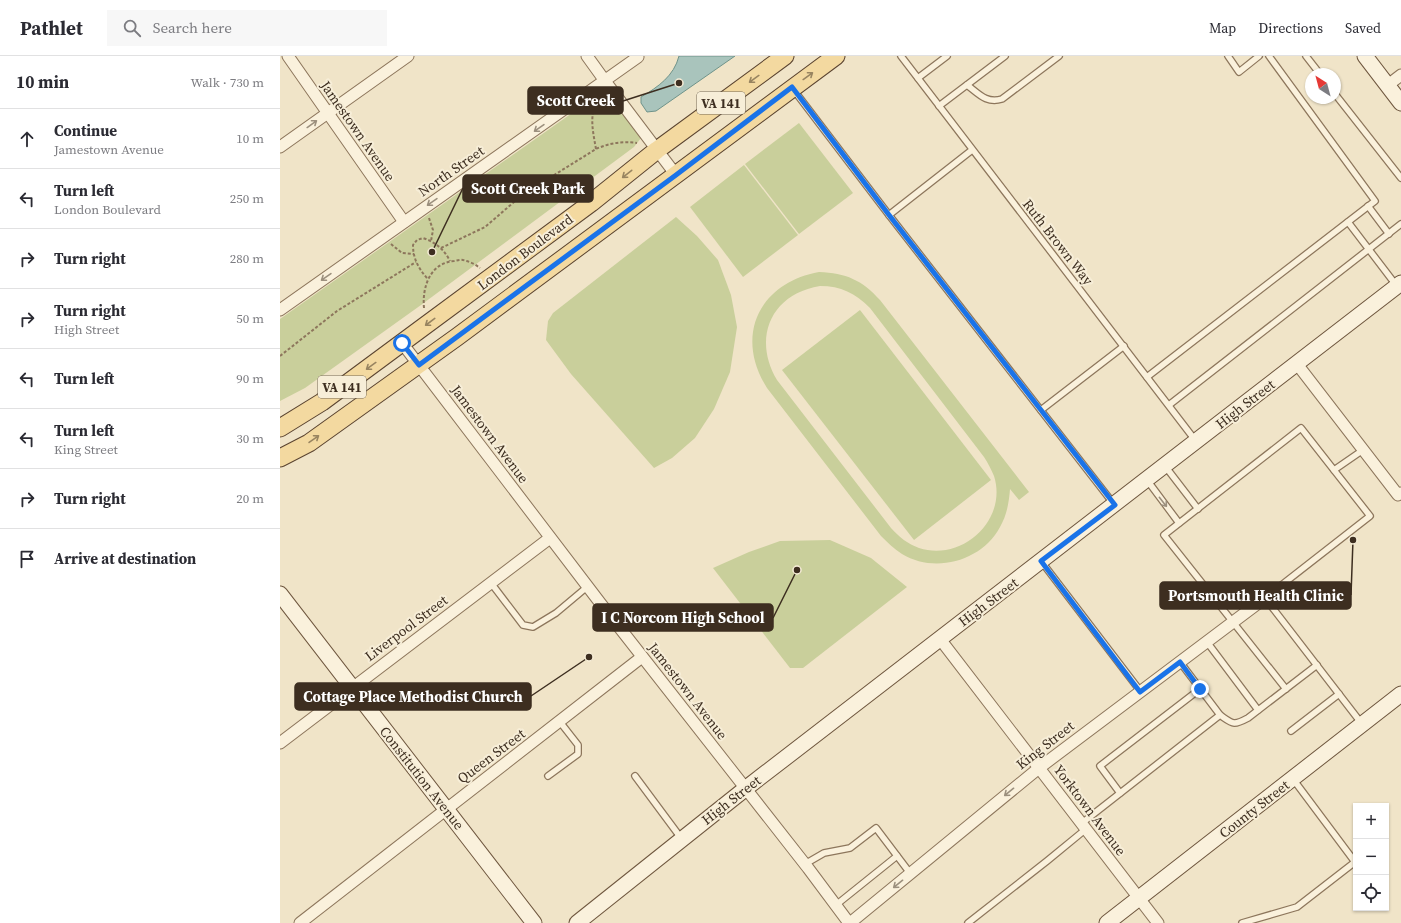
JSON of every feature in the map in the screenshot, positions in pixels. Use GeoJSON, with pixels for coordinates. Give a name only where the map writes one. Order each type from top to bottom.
{"type":"FeatureCollection","features":[{"type":"Feature","properties":{"kind":"main road","name":"London Boulevard"},"geometry":{"type":"LineString","coordinates":[[280,428],[322,402],[591,203],[657,150],[785,56]]}},
{"type":"Feature","properties":{"kind":"main road","name":"London Boulevard"},"geometry":{"type":"LineString","coordinates":[[280,458],[309,442],[419,365],[676,175],[792,87],[836,56]]}},
{"type":"Feature","properties":{"kind":"main road"},"geometry":{"type":"LineString","coordinates":[[1365,56],[1401,102]]}},
{"type":"Feature","properties":{"kind":"main road","name":"High Street"},"geometry":{"type":"LineString","coordinates":[[577,923],[745,789],[1399,285]]}},
{"type":"Feature","properties":{"kind":"main road","name":"Constitution Avenue"},"geometry":{"type":"LineString","coordinates":[[282,600],[534,923]]}},
{"type":"Feature","properties":{"kind":"main road","name":"County Street"},"geometry":{"type":"LineString","coordinates":[[1107,923],[1401,694]]}},
{"type":"Feature","properties":{"kind":"street","name":"Jamestown Avenue"},"geometry":{"type":"LineString","coordinates":[[288,56],[404,222]]}},
{"type":"Feature","properties":{"kind":"street"},"geometry":{"type":"LineString","coordinates":[[280,147],[408,56]]}},
{"type":"Feature","properties":{"kind":"street"},"geometry":{"type":"LineString","coordinates":[[587,56],[676,175]]}},
{"type":"Feature","properties":{"kind":"street","name":"North Street"},"geometry":{"type":"LineString","coordinates":[[280,310],[638,57]]}},
{"type":"Feature","properties":{"kind":"street"},"geometry":{"type":"LineString","coordinates":[[1388,85],[1401,75]]}},
{"type":"Feature","properties":{"kind":"street","name":"Jamestown Avenue"},"geometry":{"type":"LineString","coordinates":[[402,343],[587,587],[805,864],[849,923]]}},
{"type":"Feature","properties":{"kind":"street"},"geometry":{"type":"LineString","coordinates":[[1297,364],[1400,496]]}},
{"type":"Feature","properties":{"kind":"street","name":"Liverpool Street"},"geometry":{"type":"LineString","coordinates":[[280,742],[550,538]]}},
{"type":"Feature","properties":{"kind":"street","name":"King Street"},"geometry":{"type":"LineString","coordinates":[[849,923],[1039,768],[1265,598]]}},
{"type":"Feature","properties":{"kind":"street","name":"Yorktown Avenue"},"geometry":{"type":"LineString","coordinates":[[940,639],[1158,923]]}},
{"type":"Feature","properties":{"kind":"street","name":"Queen Street"},"geometry":{"type":"LineString","coordinates":[[300,923],[642,658]]}},
{"type":"Feature","properties":{"kind":"lane","name":"Ruth Brown Way"},"geometry":{"type":"LineString","coordinates":[[901,56],[1197,442]]}},
{"type":"Feature","properties":{"kind":"lane"},"geometry":{"type":"LineString","coordinates":[[918,78],[947,56]]}},
{"type":"Feature","properties":{"kind":"lane"},"geometry":{"type":"LineString","coordinates":[[939,106],[1005,56]]}},
{"type":"Feature","properties":{"kind":"lane"},"geometry":{"type":"LineString","coordinates":[[967,85],[985,98],[994,101],[1002,98],[1059,56]]}},
{"type":"Feature","properties":{"kind":"lane"},"geometry":{"type":"LineString","coordinates":[[1228,56],[1239,72],[1259,56]]}},
{"type":"Feature","properties":{"kind":"lane"},"geometry":{"type":"LineString","coordinates":[[1147,377],[1375,201],[1269,56]]}},
{"type":"Feature","properties":{"kind":"lane"},"geometry":{"type":"LineString","coordinates":[[1306,56],[1315,68]]}},
{"type":"Feature","properties":{"kind":"lane"},"geometry":{"type":"LineString","coordinates":[[792,87],[889,215],[1115,505]]}},
{"type":"Feature","properties":{"kind":"lane"},"geometry":{"type":"LineString","coordinates":[[1341,102],[1401,178]]}},
{"type":"Feature","properties":{"kind":"lane"},"geometry":{"type":"LineString","coordinates":[[889,215],[972,150]]}},
{"type":"Feature","properties":{"kind":"lane"},"geometry":{"type":"LineString","coordinates":[[1368,206],[1389,234]]}},
{"type":"Feature","properties":{"kind":"lane"},"geometry":{"type":"LineString","coordinates":[[1348,222],[1399,285]]}},
{"type":"Feature","properties":{"kind":"lane"},"geometry":{"type":"LineString","coordinates":[[1169,405],[1401,224]]}},
{"type":"Feature","properties":{"kind":"lane"},"geometry":{"type":"LineString","coordinates":[[1041,410],[1124,346]]}},
{"type":"Feature","properties":{"kind":"lane"},"geometry":{"type":"LineString","coordinates":[[1286,689],[1164,535],[1301,428],[1370,516],[1265,598],[1362,724]]}},
{"type":"Feature","properties":{"kind":"lane"},"geometry":{"type":"LineString","coordinates":[[1334,470],[1363,450]]}},
{"type":"Feature","properties":{"kind":"lane"},"geometry":{"type":"LineString","coordinates":[[1165,466],[1198,508]]}},
{"type":"Feature","properties":{"kind":"lane"},"geometry":{"type":"LineString","coordinates":[[1147,480],[1179,523]]}},
{"type":"Feature","properties":{"kind":"lane"},"geometry":{"type":"LineString","coordinates":[[1041,561],[1140,692]]}},
{"type":"Feature","properties":{"kind":"lane"},"geometry":{"type":"LineString","coordinates":[[490,583],[523,625],[533,627],[556,613],[587,587]]}},
{"type":"Feature","properties":{"kind":"lane"},"geometry":{"type":"LineString","coordinates":[[1207,642],[1258,710]]}},
{"type":"Feature","properties":{"kind":"lane"},"geometry":{"type":"LineString","coordinates":[[1180,662],[1220,716],[1231,723],[1240,722],[1248,718],[1317,665]]}},
{"type":"Feature","properties":{"kind":"lane"},"geometry":{"type":"LineString","coordinates":[[1120,793],[1100,766],[1200,689]]}},
{"type":"Feature","properties":{"kind":"lane"},"geometry":{"type":"LineString","coordinates":[[1291,731],[1339,694]]}},
{"type":"Feature","properties":{"kind":"lane"},"geometry":{"type":"LineString","coordinates":[[968,923],[1047,861],[1120,793],[1220,716]]}},
{"type":"Feature","properties":{"kind":"lane"},"geometry":{"type":"LineString","coordinates":[[548,776],[578,754],[578,745],[560,722]]}},
{"type":"Feature","properties":{"kind":"lane"},"geometry":{"type":"LineString","coordinates":[[635,776],[682,839]]}},
{"type":"Feature","properties":{"kind":"lane"},"geometry":{"type":"LineString","coordinates":[[1242,923],[1297,907],[1355,862],[1292,779]]}},
{"type":"Feature","properties":{"kind":"lane"},"geometry":{"type":"LineString","coordinates":[[805,864],[824,853],[850,848],[876,828],[910,873]]}},
{"type":"Feature","properties":{"kind":"lane"},"geometry":{"type":"LineString","coordinates":[[836,905],[897,856]]}},
{"type":"Feature","properties":{"kind":"path"},"geometry":{"type":"LineString","coordinates":[[596,149],[592,118],[596,103],[604,90],[605,81]]}},
{"type":"Feature","properties":{"kind":"path"},"geometry":{"type":"LineString","coordinates":[[441,248],[485,227],[530,190],[604,145],[636,142],[657,150]]}},
{"type":"Feature","properties":{"kind":"path"},"geometry":{"type":"LineString","coordinates":[[426,207],[433,230],[431,241]]}},
{"type":"Feature","properties":{"kind":"path"},"geometry":{"type":"LineString","coordinates":[[383,237],[399,252],[414,254]]}},
{"type":"Feature","properties":{"kind":"path"},"geometry":{"type":"LineString","coordinates":[[428,279],[421,272],[416,262],[414,245],[417,240],[423,238],[431,241],[441,248],[450,261]]}},
{"type":"Feature","properties":{"kind":"path"},"geometry":{"type":"LineString","coordinates":[[426,325],[423,299],[428,279],[437,267],[450,261],[466,260],[491,276]]}},
{"type":"Feature","properties":{"kind":"path"},"geometry":{"type":"LineString","coordinates":[[280,356],[337,311],[416,262]]}},
{"type":"Feature","properties":{"kind":"green space"},"geometry":{"type":"Polygon","coordinates":[[[611,93],[641,138],[634,147],[421,305],[305,388],[280,401],[280,319],[599,94],[611,93]]]}},
{"type":"Feature","properties":{"kind":"green space"},"geometry":{"type":"Polygon","coordinates":[[[799,123],[853,193],[799,234],[745,164],[799,123]]]}},
{"type":"Feature","properties":{"kind":"green space"},"geometry":{"type":"Polygon","coordinates":[[[744,165],[798,235],[743,277],[690,207],[744,165]]]}},
{"type":"Feature","properties":{"kind":"green space"},"geometry":{"type":"Polygon","coordinates":[[[676,217],[697,236],[718,260],[731,295],[737,327],[730,372],[714,409],[695,438],[672,458],[654,468],[571,374],[546,340],[548,321],[553,313],[676,217]]]}},
{"type":"Feature","properties":{"kind":"green space"},"geometry":{"type":"Polygon","coordinates":[[[819,272],[837,274],[853,279],[867,287],[880,300],[1029,492],[1019,500],[1010,489],[1007,508],[1000,527],[992,539],[970,556],[957,561],[929,563],[915,560],[896,550],[881,536],[767,388],[757,369],[753,349],[753,331],[758,315],[767,300],[781,287],[798,278],[819,272]],[[820,286],[803,291],[789,298],[778,308],[771,320],[767,334],[766,349],[770,364],[777,380],[891,528],[900,537],[919,548],[935,551],[951,549],[965,543],[978,534],[988,522],[994,508],[997,492],[994,476],[988,464],[870,308],[853,294],[828,286],[820,286]]]}},
{"type":"Feature","properties":{"kind":"green space"},"geometry":{"type":"Polygon","coordinates":[[[860,310],[991,480],[914,540],[782,370],[860,310]]]}},
{"type":"Feature","properties":{"kind":"green space"},"geometry":{"type":"Polygon","coordinates":[[[830,540],[871,558],[907,587],[803,668],[790,668],[713,568],[749,552],[780,541],[830,540]]]}},
{"type":"Feature","properties":{"kind":"water"},"geometry":{"type":"Polygon","coordinates":[[[679,56],[735,56],[656,111],[647,112],[641,103],[641,97],[659,85],[669,75],[677,63],[679,56]]]}},
{"type":"Feature","properties":{"kind":"place","name":"Scott Creek"},"geometry":{"type":"Point","coordinates":[679,83]}},
{"type":"Feature","properties":{"kind":"place","name":"Scott Creek Park"},"geometry":{"type":"Point","coordinates":[432,252]}},
{"type":"Feature","properties":{"kind":"place","name":"Portsmouth Health Clinic"},"geometry":{"type":"Point","coordinates":[1353,540]}},
{"type":"Feature","properties":{"kind":"place","name":"I C Norcom High School"},"geometry":{"type":"Point","coordinates":[797,570]}},
{"type":"Feature","properties":{"kind":"place","name":"Cottage Place Methodist Church"},"geometry":{"type":"Point","coordinates":[589,657]}},
{"type":"Feature","properties":{"kind":"route"},"geometry":{"type":"LineString","coordinates":[[402,343],[419,365],[676,175],[792,87],[889,215],[1115,505],[1041,561],[1140,692],[1180,662],[1200,689]]}}]}
